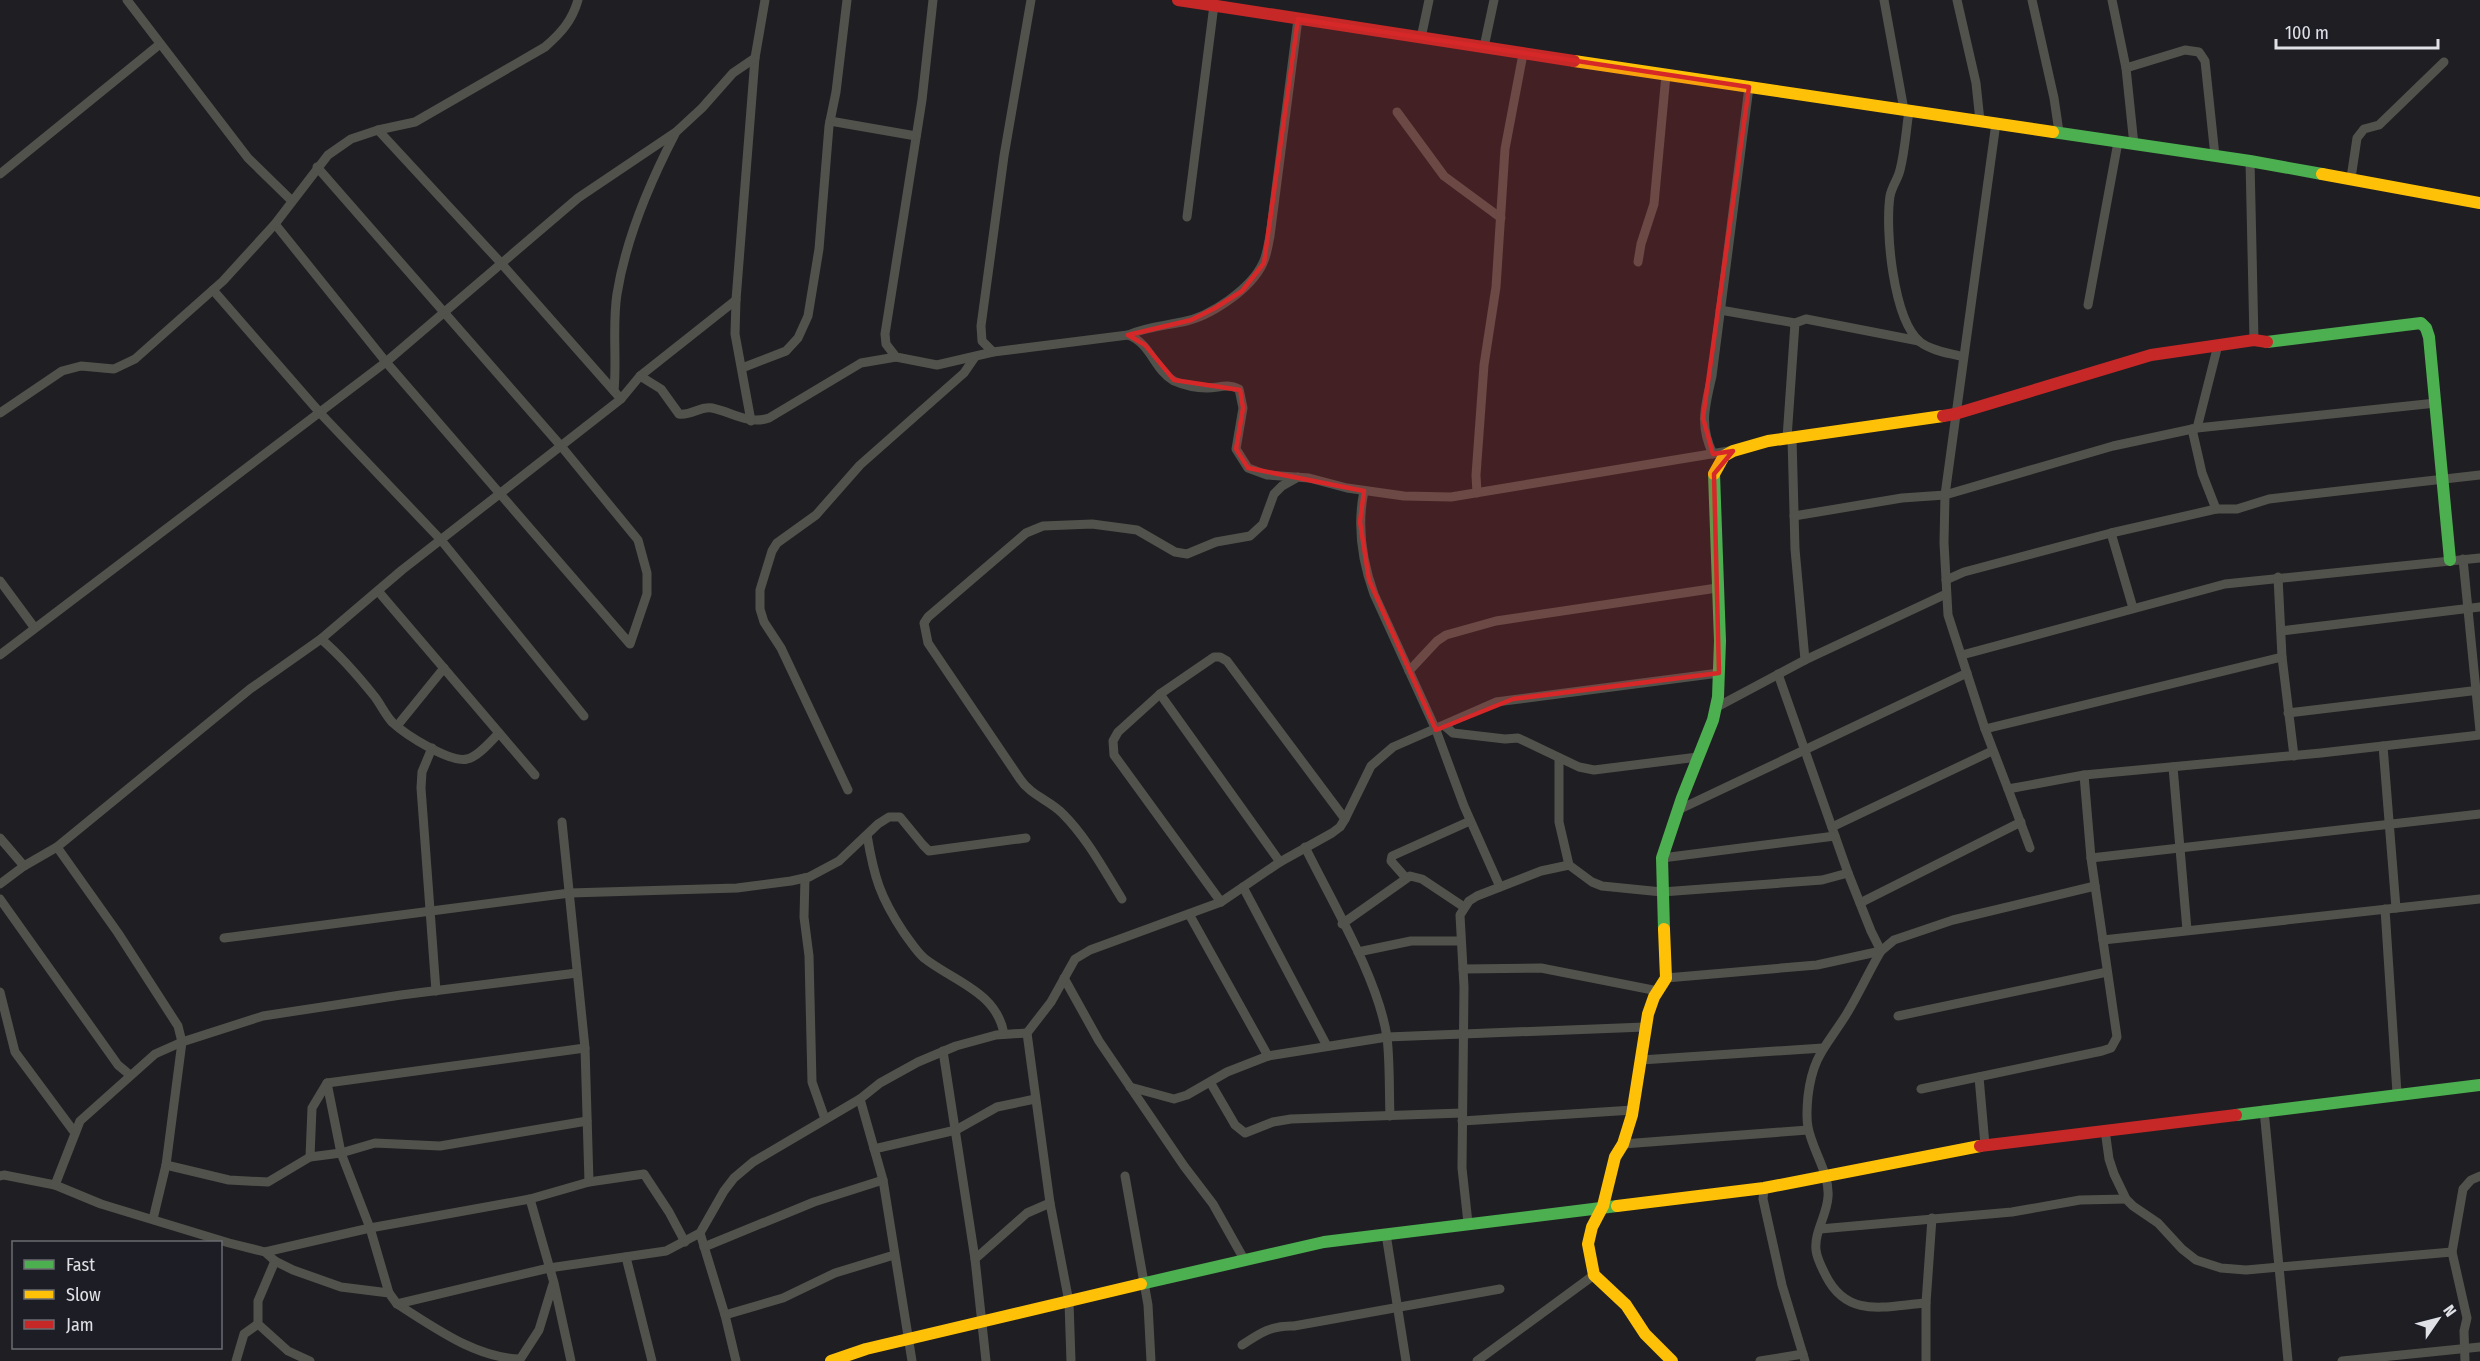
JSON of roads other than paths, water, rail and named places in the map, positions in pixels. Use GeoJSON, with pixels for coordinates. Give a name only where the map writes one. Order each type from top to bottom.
{"type":"FeatureCollection","features":[{"type":"Feature","properties":{"kind":"street"},"geometry":{"type":"LineString","coordinates":[[127,0],[248,158],[292,201]]}},
{"type":"Feature","properties":{"kind":"street"},"geometry":{"type":"LineString","coordinates":[[0,413],[62,371],[81,366],[114,369],[135,359],[213,290],[275,224],[328,155],[351,140],[378,130],[415,122],[545,47],[563,31],[578,0]]}},
{"type":"Feature","properties":{"kind":"street"},"geometry":{"type":"LineString","coordinates":[[750,421],[735,334],[736,300],[755,58],[765,0]]}},
{"type":"Feature","properties":{"kind":"street"},"geometry":{"type":"LineString","coordinates":[[742,368],[786,351],[798,338],[808,316],[819,249],[830,121],[836,92],[847,0]]}},
{"type":"Feature","properties":{"kind":"street"},"geometry":{"type":"LineString","coordinates":[[896,357],[886,344],[885,334],[916,136],[933,0]]}},
{"type":"Feature","properties":{"kind":"street"},"geometry":{"type":"LineString","coordinates":[[993,352],[982,341],[981,326],[1004,156],[1031,0]]}},
{"type":"Feature","properties":{"kind":"street"},"geometry":{"type":"LineString","coordinates":[[1178,0],[1523,54],[2250,161],[2480,203]]}},
{"type":"Feature","properties":{"kind":"street"},"geometry":{"type":"LineString","coordinates":[[1421,38],[1428,0]]}},
{"type":"Feature","properties":{"kind":"street"},"geometry":{"type":"LineString","coordinates":[[1484,47],[1494,0]]}},
{"type":"Feature","properties":{"kind":"street"},"geometry":{"type":"LineString","coordinates":[[1884,0],[1906,111],[1900,172],[1890,198],[1891,261],[1903,314],[1910,330],[1929,348],[1963,357]]}},
{"type":"Feature","properties":{"kind":"street"},"geometry":{"type":"LineString","coordinates":[[1957,0],[1976,83],[1980,121]]}},
{"type":"Feature","properties":{"kind":"street"},"geometry":{"type":"LineString","coordinates":[[2032,0],[2054,98],[2059,132]]}},
{"type":"Feature","properties":{"kind":"street"},"geometry":{"type":"LineString","coordinates":[[2112,0],[2126,68],[2134,145]]}},
{"type":"Feature","properties":{"kind":"street"},"geometry":{"type":"LineString","coordinates":[[1187,217],[1214,5]]}},
{"type":"Feature","properties":{"kind":"street"},"geometry":{"type":"LineString","coordinates":[[640,376],[661,389],[679,414],[689,415],[710,407],[750,421],[769,418],[861,363],[896,357],[937,365],[993,352],[1128,335],[1154,326],[1191,320],[1215,308],[1242,291],[1264,263],[1270,236],[1298,19]]}},
{"type":"Feature","properties":{"kind":"street"},"geometry":{"type":"LineString","coordinates":[[0,174],[160,44]]}},
{"type":"Feature","properties":{"kind":"street"},"geometry":{"type":"LineString","coordinates":[[2126,68],[2185,50],[2199,52],[2205,61],[2215,156]]}},
{"type":"Feature","properties":{"kind":"street"},"geometry":{"type":"LineString","coordinates":[[1477,493],[1476,475],[1484,365],[1496,287],[1505,149],[1523,54]]}},
{"type":"Feature","properties":{"kind":"street"},"geometry":{"type":"LineString","coordinates":[[0,656],[34,627],[321,414],[386,362],[578,198],[676,132],[702,108],[733,73],[755,58]]}},
{"type":"Feature","properties":{"kind":"street"},"geometry":{"type":"LineString","coordinates":[[2351,178],[2357,138],[2364,129],[2379,125],[2444,62]]}},
{"type":"Feature","properties":{"kind":"street"},"geometry":{"type":"LineString","coordinates":[[1638,262],[1641,244],[1654,204],[1666,75]]}},
{"type":"Feature","properties":{"kind":"street"},"geometry":{"type":"LineString","coordinates":[[1713,454],[1704,434],[1703,418],[1712,376],[1749,87]]}},
{"type":"Feature","properties":{"kind":"street"},"geometry":{"type":"LineString","coordinates":[[1396,112],[1444,176],[1501,218]]}},
{"type":"Feature","properties":{"kind":"street"},"geometry":{"type":"LineString","coordinates":[[830,121],[916,136]]}},
{"type":"Feature","properties":{"kind":"street"},"geometry":{"type":"LineString","coordinates":[[1996,123],[1945,495],[1946,594],[1948,615],[1992,751],[2030,849]]}},
{"type":"Feature","properties":{"kind":"street"},"geometry":{"type":"LineString","coordinates":[[378,130],[501,263],[621,399]]}},
{"type":"Feature","properties":{"kind":"street"},"geometry":{"type":"LineString","coordinates":[[614,390],[617,295],[626,255],[645,198],[676,132]]}},
{"type":"Feature","properties":{"kind":"street"},"geometry":{"type":"LineString","coordinates":[[2088,305],[2118,142]]}},
{"type":"Feature","properties":{"kind":"street"},"geometry":{"type":"LineString","coordinates":[[2250,161],[2254,340]]}},
{"type":"Feature","properties":{"kind":"street"},"geometry":{"type":"LineString","coordinates":[[275,224],[386,362],[630,644],[647,594],[647,573],[638,540],[561,446],[443,314],[317,167]]}},
{"type":"Feature","properties":{"kind":"street"},"geometry":{"type":"LineString","coordinates":[[213,290],[321,414],[441,540],[584,716]]}},
{"type":"Feature","properties":{"kind":"street"},"geometry":{"type":"LineString","coordinates":[[0,884],[24,866],[57,847],[250,689],[321,639],[441,540],[621,399],[640,376],[736,300]]}},
{"type":"Feature","properties":{"kind":"street"},"geometry":{"type":"LineString","coordinates":[[1720,310],[1795,323],[1806,319],[1852,330],[1919,341]]}},
{"type":"Feature","properties":{"kind":"street"},"geometry":{"type":"LineString","coordinates":[[1795,323],[1789,438],[1805,660]]}},
{"type":"Feature","properties":{"kind":"street"},"geometry":{"type":"LineString","coordinates":[[1128,335],[1145,345],[1160,368],[1174,380],[1200,387],[1232,385],[1239,389],[1243,408],[1236,449],[1241,460],[1257,472],[1298,477],[1364,491],[1404,496],[1451,497],[1733,451],[1789,438],[1955,414],[2151,355],[2254,340],[2265,342],[2421,323],[2426,327],[2430,337],[2450,560]]}},
{"type":"Feature","properties":{"kind":"street"},"geometry":{"type":"LineString","coordinates":[[2216,509],[2202,473],[2195,428],[2218,345]]}},
{"type":"Feature","properties":{"kind":"street"},"geometry":{"type":"LineString","coordinates":[[848,790],[777,641],[764,622],[760,609],[760,590],[772,551],[777,543],[816,515],[860,465],[964,373],[975,357]]}},
{"type":"Feature","properties":{"kind":"street"},"geometry":{"type":"LineString","coordinates":[[1794,516],[1902,498],[1945,495],[2113,446],[2195,428],[2436,403]]}},
{"type":"Feature","properties":{"kind":"street"},"geometry":{"type":"LineString","coordinates":[[1672,1361],[1646,1334],[1626,1305],[1594,1275],[1588,1244],[1603,1206],[1615,1157],[1623,1144],[1633,1110],[1645,1027],[1658,991],[1666,978],[1662,858],[1715,708],[1720,641],[1714,474],[1725,456],[1733,451]]}},
{"type":"Feature","properties":{"kind":"street"},"geometry":{"type":"LineString","coordinates":[[1946,580],[1964,572],[2111,533],[2216,509],[2237,509],[2269,499],[2480,474]]}},
{"type":"Feature","properties":{"kind":"street"},"geometry":{"type":"LineString","coordinates":[[1122,899],[1080,834],[1062,812],[1036,796],[1020,779],[928,643],[924,623],[928,617],[1026,533],[1043,526],[1092,524],[1137,530],[1175,552],[1187,554],[1216,542],[1250,536],[1263,524],[1274,494],[1282,486],[1298,477]]}},
{"type":"Feature","properties":{"kind":"street"},"geometry":{"type":"LineString","coordinates":[[1364,491],[1359,513],[1366,571],[1409,671],[1440,728],[1470,821],[1500,887]]}},
{"type":"Feature","properties":{"kind":"street"},"geometry":{"type":"LineString","coordinates":[[2111,533],[2133,608]]}},
{"type":"Feature","properties":{"kind":"street"},"geometry":{"type":"LineString","coordinates":[[1962,655],[2225,584],[2480,558]]}},
{"type":"Feature","properties":{"kind":"street"},"geometry":{"type":"LineString","coordinates":[[2008,789],[2084,775],[2294,756],[2480,733],[2478,690],[2463,559]]}},
{"type":"Feature","properties":{"kind":"street"},"geometry":{"type":"LineString","coordinates":[[2278,577],[2282,657],[2294,756]]}},
{"type":"Feature","properties":{"kind":"street"},"geometry":{"type":"LineString","coordinates":[[0,581],[34,627]]}},
{"type":"Feature","properties":{"kind":"street"},"geometry":{"type":"LineString","coordinates":[[1409,671],[1437,641],[1446,635],[1470,627],[1496,621],[1717,588]]}},
{"type":"Feature","properties":{"kind":"street"},"geometry":{"type":"LineString","coordinates":[[378,591],[535,775]]}},
{"type":"Feature","properties":{"kind":"street"},"geometry":{"type":"LineString","coordinates":[[1715,708],[1805,660],[1946,594]]}},
{"type":"Feature","properties":{"kind":"street"},"geometry":{"type":"LineString","coordinates":[[2281,631],[2480,607]]}},
{"type":"Feature","properties":{"kind":"street"},"geometry":{"type":"LineString","coordinates":[[321,639],[336,652],[397,726],[432,748],[462,760],[470,759],[499,734]]}},
{"type":"Feature","properties":{"kind":"street"},"geometry":{"type":"LineString","coordinates":[[1221,902],[1113,755],[1113,741],[1118,732],[1160,694],[1214,657],[1227,660],[1345,819]]}},
{"type":"Feature","properties":{"kind":"street"},"geometry":{"type":"LineString","coordinates":[[1985,729],[2282,657]]}},
{"type":"Feature","properties":{"kind":"street"},"geometry":{"type":"LineString","coordinates":[[397,726],[444,668]]}},
{"type":"Feature","properties":{"kind":"street"},"geometry":{"type":"LineString","coordinates":[[1678,810],[1967,673]]}},
{"type":"Feature","properties":{"kind":"street"},"geometry":{"type":"LineString","coordinates":[[1071,1361],[1069,1302],[1050,1203],[1027,1033],[1051,1002],[1075,959],[1090,950],[1221,902],[1280,862],[1332,833],[1345,819],[1371,766],[1394,747],[1496,702],[1719,674]]}},
{"type":"Feature","properties":{"kind":"street"},"geometry":{"type":"LineString","coordinates":[[1778,674],[1848,873],[1881,951]]}},
{"type":"Feature","properties":{"kind":"street"},"geometry":{"type":"LineString","coordinates":[[2288,713],[2478,690]]}},
{"type":"Feature","properties":{"kind":"street"},"geometry":{"type":"LineString","coordinates":[[1160,694],[1280,862]]}},
{"type":"Feature","properties":{"kind":"street"},"geometry":{"type":"LineString","coordinates":[[1440,728],[1453,733],[1505,739],[1518,738],[1579,767],[1594,770],[1698,757]]}},
{"type":"Feature","properties":{"kind":"street"},"geometry":{"type":"LineString","coordinates":[[2383,746],[2396,908]]}},
{"type":"Feature","properties":{"kind":"street"},"geometry":{"type":"LineString","coordinates":[[432,748],[422,772],[421,788],[436,991]]}},
{"type":"Feature","properties":{"kind":"street"},"geometry":{"type":"LineString","coordinates":[[1662,858],[1833,832],[1992,751]]}},
{"type":"Feature","properties":{"kind":"street"},"geometry":{"type":"LineString","coordinates":[[1559,758],[1559,822],[1569,865],[1592,882],[1602,886],[1662,892],[1822,880],[1848,873]]}},
{"type":"Feature","properties":{"kind":"street"},"geometry":{"type":"LineString","coordinates":[[2173,767],[2187,930]]}},
{"type":"Feature","properties":{"kind":"street"},"geometry":{"type":"LineString","coordinates":[[1921,1089],[2111,1048],[2117,1037],[2091,858],[2084,775]]}},
{"type":"Feature","properties":{"kind":"street"},"geometry":{"type":"LineString","coordinates":[[2091,858],[2480,814]]}},
{"type":"Feature","properties":{"kind":"street"},"geometry":{"type":"LineString","coordinates":[[225,938],[570,893],[737,888],[805,878],[839,861],[884,820],[895,816],[900,817],[923,845],[930,850],[1026,838]]}},
{"type":"Feature","properties":{"kind":"street"},"geometry":{"type":"LineString","coordinates":[[1406,878],[1391,861],[1392,856],[1470,821]]}},
{"type":"Feature","properties":{"kind":"street"},"geometry":{"type":"LineString","coordinates":[[562,822],[585,1048],[589,1182]]}},
{"type":"Feature","properties":{"kind":"street"},"geometry":{"type":"LineString","coordinates":[[1860,903],[2021,822]]}},
{"type":"Feature","properties":{"kind":"street"},"geometry":{"type":"LineString","coordinates":[[867,835],[877,885],[886,905],[916,950],[924,958],[975,989],[998,1015],[1004,1034]]}},
{"type":"Feature","properties":{"kind":"street"},"geometry":{"type":"LineString","coordinates":[[0,838],[24,866]]}},
{"type":"Feature","properties":{"kind":"street"},"geometry":{"type":"LineString","coordinates":[[57,847],[118,933],[178,1026],[182,1042],[166,1165],[153,1219]]}},
{"type":"Feature","properties":{"kind":"street"},"geometry":{"type":"LineString","coordinates":[[1305,848],[1358,952],[1378,1006],[1387,1037],[1390,1116]]}},
{"type":"Feature","properties":{"kind":"street"},"geometry":{"type":"LineString","coordinates":[[1468,1223],[1462,1168],[1463,969],[1460,915],[1464,907],[1477,896],[1541,871],[1569,865]]}},
{"type":"Feature","properties":{"kind":"street"},"geometry":{"type":"LineString","coordinates":[[1342,924],[1410,876],[1422,879],[1464,907]]}},
{"type":"Feature","properties":{"kind":"street"},"geometry":{"type":"LineString","coordinates":[[805,878],[804,917],[809,956],[812,1082],[825,1119]]}},
{"type":"Feature","properties":{"kind":"street"},"geometry":{"type":"LineString","coordinates":[[1926,1303],[1888,1306],[1851,1305],[1839,1295],[1821,1268],[1816,1250],[1828,1198],[1828,1185],[1808,1130],[1806,1115],[1811,1072],[1823,1048],[1847,1014],[1881,951],[1894,940],[1953,920],[2095,886]]}},
{"type":"Feature","properties":{"kind":"street"},"geometry":{"type":"LineString","coordinates":[[1243,887],[1327,1046]]}},
{"type":"Feature","properties":{"kind":"street"},"geometry":{"type":"LineString","coordinates":[[0,899],[118,1065],[130,1075]]}},
{"type":"Feature","properties":{"kind":"street"},"geometry":{"type":"LineString","coordinates":[[2103,940],[2480,899]]}},
{"type":"Feature","properties":{"kind":"street"},"geometry":{"type":"LineString","coordinates":[[2385,909],[2397,1093]]}},
{"type":"Feature","properties":{"kind":"street"},"geometry":{"type":"LineString","coordinates":[[1189,914],[1268,1056]]}},
{"type":"Feature","properties":{"kind":"street"},"geometry":{"type":"LineString","coordinates":[[1358,952],[1411,941],[1460,941]]}},
{"type":"Feature","properties":{"kind":"street"},"geometry":{"type":"LineString","coordinates":[[1666,978],[1818,965],[1881,951]]}},
{"type":"Feature","properties":{"kind":"street"},"geometry":{"type":"LineString","coordinates":[[1463,969],[1541,969],[1658,991]]}},
{"type":"Feature","properties":{"kind":"street"},"geometry":{"type":"LineString","coordinates":[[1898,1016],[2107,972]]}},
{"type":"Feature","properties":{"kind":"street"},"geometry":{"type":"LineString","coordinates":[[55,1185],[80,1120],[155,1054],[182,1042],[263,1016],[577,973]]}},
{"type":"Feature","properties":{"kind":"street"},"geometry":{"type":"LineString","coordinates":[[1064,978],[1099,1041],[1184,1167],[1213,1204],[1245,1261]]}},
{"type":"Feature","properties":{"kind":"street"},"geometry":{"type":"LineString","coordinates":[[0,992],[15,1052],[75,1133]]}},
{"type":"Feature","properties":{"kind":"street"},"geometry":{"type":"LineString","coordinates":[[1130,1087],[1174,1099],[1227,1072],[1268,1056],[1387,1037],[1645,1027]]}},
{"type":"Feature","properties":{"kind":"street"},"geometry":{"type":"LineString","coordinates":[[397,1304],[549,1268],[666,1251],[700,1233],[734,1178],[753,1162],[860,1099],[880,1083],[956,1046],[1004,1034],[1027,1033]]}},
{"type":"Feature","properties":{"kind":"street"},"geometry":{"type":"LineString","coordinates":[[327,1083],[585,1048]]}},
{"type":"Feature","properties":{"kind":"street"},"geometry":{"type":"LineString","coordinates":[[1641,1060],[1823,1048]]}},
{"type":"Feature","properties":{"kind":"street"},"geometry":{"type":"LineString","coordinates":[[943,1052],[975,1259],[986,1361]]}},
{"type":"Feature","properties":{"kind":"street"},"geometry":{"type":"LineString","coordinates":[[1979,1077],[1985,1145]]}},
{"type":"Feature","properties":{"kind":"street"},"geometry":{"type":"LineString","coordinates":[[1210,1082],[1235,1125],[1245,1133],[1273,1122],[1292,1119],[1390,1116],[1462,1117],[1633,1110]]}},
{"type":"Feature","properties":{"kind":"street"},"geometry":{"type":"LineString","coordinates":[[327,1083],[342,1154],[370,1228],[389,1293],[397,1304],[478,1350],[504,1359],[520,1360],[539,1330],[554,1283]]}},
{"type":"Feature","properties":{"kind":"street"},"geometry":{"type":"LineString","coordinates":[[310,1157],[312,1108],[327,1083]]}},
{"type":"Feature","properties":{"kind":"street"},"geometry":{"type":"LineString","coordinates":[[831,1361],[866,1349],[983,1320],[1324,1242],[1764,1188],[1985,1145],[2480,1084]]}},
{"type":"Feature","properties":{"kind":"street"},"geometry":{"type":"LineString","coordinates":[[860,1099],[883,1180],[912,1361]]}},
{"type":"Feature","properties":{"kind":"street"},"geometry":{"type":"LineString","coordinates":[[874,1149],[956,1130],[997,1107],[1035,1099]]}},
{"type":"Feature","properties":{"kind":"street"},"geometry":{"type":"LineString","coordinates":[[2264,1110],[2288,1361]]}},
{"type":"Feature","properties":{"kind":"street"},"geometry":{"type":"LineString","coordinates":[[166,1165],[230,1180],[268,1182],[310,1157],[342,1154],[375,1143],[440,1146],[587,1121]]}},
{"type":"Feature","properties":{"kind":"street"},"geometry":{"type":"LineString","coordinates":[[1623,1144],[1808,1130]]}},
{"type":"Feature","properties":{"kind":"street"},"geometry":{"type":"LineString","coordinates":[[2105,1130],[2109,1159],[2126,1199],[2158,1223],[2182,1249],[2196,1260],[2229,1269],[2279,1268],[2452,1252]]}},
{"type":"Feature","properties":{"kind":"street"},"geometry":{"type":"LineString","coordinates":[[0,1176],[55,1185],[101,1204],[265,1252],[370,1228],[530,1199],[589,1182],[644,1174],[685,1242]]}},
{"type":"Feature","properties":{"kind":"street"},"geometry":{"type":"LineString","coordinates":[[1125,1176],[1144,1285],[1151,1361]]}},
{"type":"Feature","properties":{"kind":"street"},"geometry":{"type":"LineString","coordinates":[[2465,1361],[2467,1318],[2452,1252],[2463,1189],[2480,1176]]}},
{"type":"Feature","properties":{"kind":"street"},"geometry":{"type":"LineString","coordinates":[[704,1247],[814,1202],[883,1180]]}},
{"type":"Feature","properties":{"kind":"street"},"geometry":{"type":"LineString","coordinates":[[1760,1361],[1804,1357],[1782,1285],[1763,1199],[1764,1188]]}},
{"type":"Feature","properties":{"kind":"street"},"geometry":{"type":"LineString","coordinates":[[530,1199],[554,1283],[571,1361]]}},
{"type":"Feature","properties":{"kind":"street"},"geometry":{"type":"LineString","coordinates":[[1820,1229],[2012,1212],[2080,1200],[2126,1199]]}},
{"type":"Feature","properties":{"kind":"street"},"geometry":{"type":"LineString","coordinates":[[975,1259],[1027,1213],[1050,1203]]}},
{"type":"Feature","properties":{"kind":"street"},"geometry":{"type":"LineString","coordinates":[[1926,1361],[1926,1303],[1932,1218]]}},
{"type":"Feature","properties":{"kind":"street"},"geometry":{"type":"LineString","coordinates":[[700,1233],[725,1315],[736,1361]]}},
{"type":"Feature","properties":{"kind":"street"},"geometry":{"type":"LineString","coordinates":[[1386,1234],[1406,1361]]}},
{"type":"Feature","properties":{"kind":"street"},"geometry":{"type":"LineString","coordinates":[[265,1252],[275,1262],[341,1287],[389,1293]]}},
{"type":"Feature","properties":{"kind":"street"},"geometry":{"type":"LineString","coordinates":[[725,1315],[783,1298],[835,1273],[894,1255]]}},
{"type":"Feature","properties":{"kind":"street"},"geometry":{"type":"LineString","coordinates":[[626,1257],[652,1361]]}},
{"type":"Feature","properties":{"kind":"street"},"geometry":{"type":"LineString","coordinates":[[275,1262],[258,1301],[258,1324],[288,1350],[310,1361]]}},
{"type":"Feature","properties":{"kind":"street"},"geometry":{"type":"LineString","coordinates":[[1477,1361],[1594,1275]]}},
{"type":"Feature","properties":{"kind":"street"},"geometry":{"type":"LineString","coordinates":[[1242,1345],[1264,1330],[1281,1326],[1294,1326],[1500,1289]]}},
{"type":"Feature","properties":{"kind":"street"},"geometry":{"type":"LineString","coordinates":[[236,1361],[244,1334],[258,1324]]}},
{"type":"Feature","properties":{"kind":"street"},"geometry":{"type":"LineString","coordinates":[[2342,1361],[2480,1347]]}}]}
